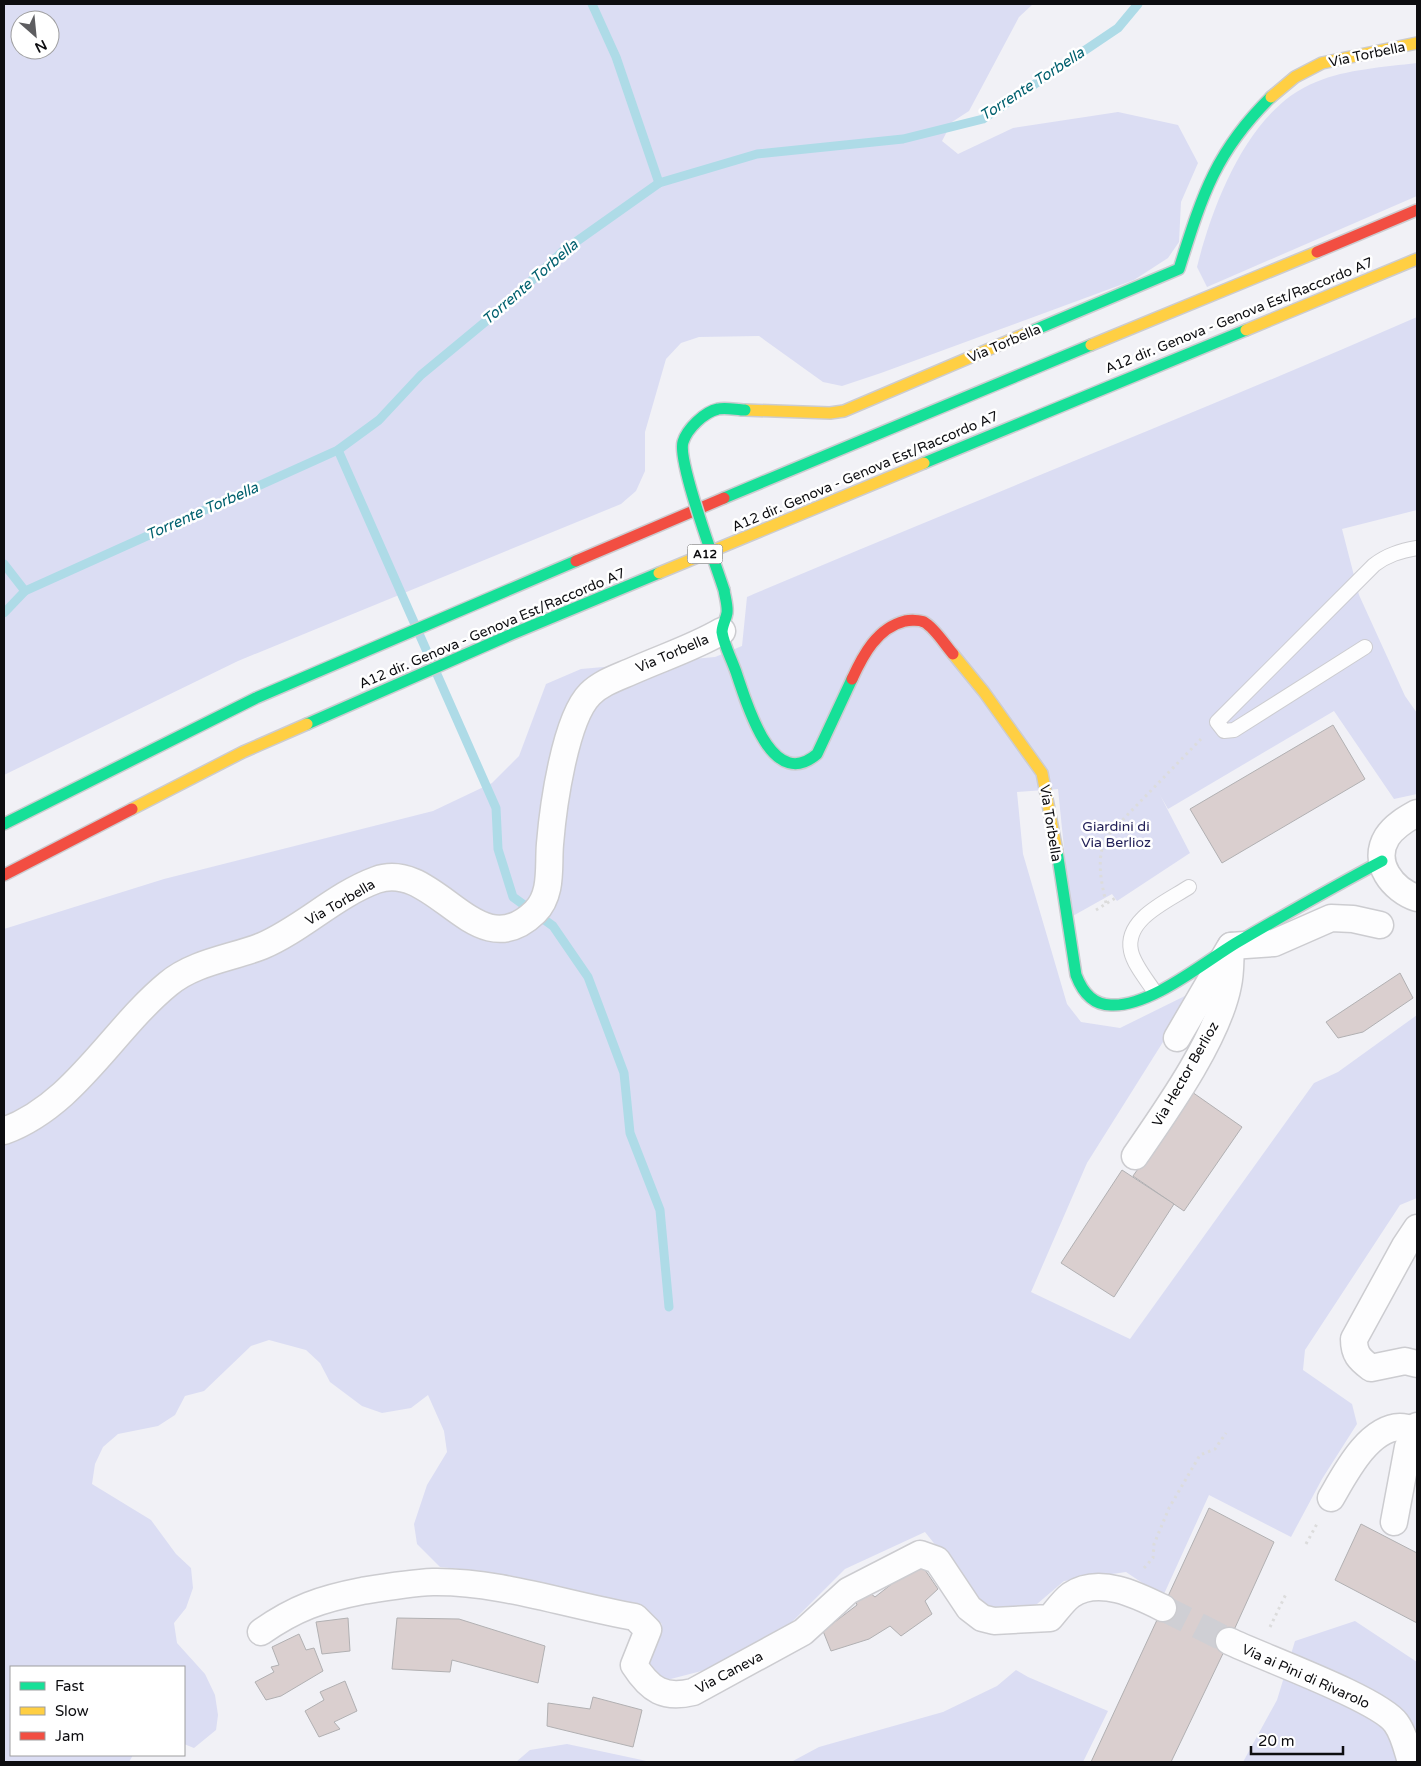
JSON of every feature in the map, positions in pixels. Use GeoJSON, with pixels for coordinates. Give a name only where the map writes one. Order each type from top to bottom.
{"type":"FeatureCollection","features":[{"type":"Feature","properties":{"kind":"main road","name":"Via Torbella"},"geometry":{"type":"LineString","coordinates":[[1382,861],[1231,946],[1154,992],[1118,1005],[1106,1005],[1087,996],[1080,987],[1076,976],[1050,803],[1042,773],[984,692],[924,622],[910,620],[898,623],[872,643],[854,674],[825,741],[817,754],[809,761],[797,763],[786,761],[775,755],[756,729],[722,631],[727,612],[724,590],[688,478],[682,457],[682,444],[687,432],[707,414],[718,409],[830,413],[844,411],[1179,269],[1203,194],[1220,159],[1245,123],[1271,97],[1295,77],[1322,63],[1417,43]]}},
{"type":"Feature","properties":{"kind":"main road"},"geometry":{"type":"LineString","coordinates":[[4,824],[256,698],[712,503],[1417,210]]}},
{"type":"Feature","properties":{"kind":"main road","name":"A12 dir. Genova - Genova Est/Raccordo A7"},"geometry":{"type":"LineString","coordinates":[[4,874],[243,752],[503,638],[1417,258]]}},
{"type":"Feature","properties":{"kind":"street","name":"Via Torbella"},"geometry":{"type":"LineString","coordinates":[[4,1131],[25,1123],[60,1097],[152,998],[171,981],[200,967],[262,946],[378,880],[400,879],[432,891],[478,925],[492,929],[507,927],[523,921],[536,910],[545,896],[549,879],[550,845],[557,790],[574,718],[584,700],[606,682],[701,643],[722,631]]}},
{"type":"Feature","properties":{"kind":"street"},"geometry":{"type":"LineString","coordinates":[[1417,813],[1404,820],[1386,838],[1382,861],[1393,884],[1401,891],[1417,898]]}},
{"type":"Feature","properties":{"kind":"street","name":"Via Torbella"},"geometry":{"type":"LineString","coordinates":[[1231,946],[1274,942],[1331,918],[1353,919],[1380,925]]}},
{"type":"Feature","properties":{"kind":"street","name":"Via Hector Berlioz"},"geometry":{"type":"LineString","coordinates":[[1177,1038],[1231,946]]}},
{"type":"Feature","properties":{"kind":"street","name":"Via Hector Berlioz"},"geometry":{"type":"LineString","coordinates":[[1136,1156],[1164,1115],[1214,1026],[1228,984],[1231,946]]}},
{"type":"Feature","properties":{"kind":"street"},"geometry":{"type":"LineString","coordinates":[[1416,1231],[1354,1338],[1354,1350],[1358,1358],[1371,1368],[1404,1362],[1417,1364]]}},
{"type":"Feature","properties":{"kind":"street"},"geometry":{"type":"LineString","coordinates":[[1331,1498],[1352,1462],[1374,1439],[1384,1432],[1399,1427],[1416,1428],[1408,1447],[1394,1522]]}},
{"type":"Feature","properties":{"kind":"street","name":"Via Caneva"},"geometry":{"type":"LineString","coordinates":[[261,1632],[287,1614],[341,1595],[395,1585],[419,1583],[481,1586],[635,1617],[648,1630],[634,1665],[645,1682],[667,1695],[680,1695],[693,1692],[804,1632],[848,1591],[920,1554],[938,1560],[969,1608],[982,1618],[994,1621],[1042,1620],[1050,1618],[1074,1593],[1084,1590],[1118,1589],[1163,1608]]}},
{"type":"Feature","properties":{"kind":"street","name":"Via ai Pini di Rivarolo"},"geometry":{"type":"LineString","coordinates":[[1229,1641],[1356,1696],[1380,1710],[1395,1722],[1405,1741],[1411,1762]]}},
{"type":"Feature","properties":{"kind":"lane"},"geometry":{"type":"LineString","coordinates":[[1364,647],[1234,730],[1224,731],[1217,722],[1384,557],[1417,548]]}},
{"type":"Feature","properties":{"kind":"lane"},"geometry":{"type":"LineString","coordinates":[[1154,992],[1131,951],[1132,935],[1140,919],[1190,888]]}},
{"type":"Feature","properties":{"kind":"path"},"geometry":{"type":"LineString","coordinates":[[1106,903],[1099,866],[1100,854],[1106,837],[1217,722]]}},
{"type":"Feature","properties":{"kind":"path"},"geometry":{"type":"LineString","coordinates":[[1147,1567],[1153,1558],[1154,1544],[1169,1508],[1179,1490],[1200,1455],[1215,1449],[1226,1433]]}},
{"type":"Feature","properties":{"kind":"path"},"geometry":{"type":"LineString","coordinates":[[1258,1655],[1286,1594]]}},
{"type":"Feature","properties":{"kind":"green space"},"geometry":{"type":"Polygon","coordinates":[[[4,4],[1033,4],[1019,17],[969,111],[952,122],[942,141],[958,154],[1013,128],[1118,112],[1178,125],[1198,163],[1181,202],[1179,242],[1168,258],[1134,280],[842,386],[823,382],[759,336],[699,337],[681,343],[666,359],[645,432],[645,471],[636,491],[621,504],[238,661],[4,775],[4,4]]]}},
{"type":"Feature","properties":{"kind":"green space"},"geometry":{"type":"Polygon","coordinates":[[[1417,63],[1417,196],[1207,287],[1197,267],[1213,215],[1237,160],[1253,135],[1271,113],[1292,95],[1316,82],[1340,74],[1366,69],[1417,63]]]}},
{"type":"Feature","properties":{"kind":"green space","name":"Giardini di Via Berlioz"},"geometry":{"type":"Polygon","coordinates":[[[1417,317],[1417,510],[1342,529],[1359,595],[1405,696],[1417,713],[1417,794],[1394,799],[1334,711],[1168,809],[1160,795],[1190,853],[1117,901],[1112,894],[1071,917],[1058,789],[1017,792],[1023,854],[1067,1004],[1081,1022],[1120,1028],[1195,991],[1087,1163],[1031,1292],[1130,1339],[1314,1083],[1338,1072],[1417,1015],[1417,1198],[1400,1205],[1305,1350],[1303,1370],[1352,1404],[1357,1424],[1322,1479],[1291,1537],[1209,1495],[1164,1594],[1147,1586],[1126,1572],[1064,1581],[1037,1604],[1006,1617],[985,1607],[925,1532],[845,1569],[783,1631],[713,1668],[663,1681],[644,1668],[662,1624],[639,1607],[480,1571],[440,1567],[417,1544],[414,1524],[427,1485],[447,1452],[444,1431],[428,1395],[411,1408],[382,1413],[362,1406],[330,1382],[320,1363],[306,1350],[269,1340],[251,1346],[204,1391],[185,1396],[175,1415],[158,1426],[118,1434],[103,1447],[95,1464],[92,1484],[151,1520],[176,1554],[191,1568],[193,1588],[186,1608],[174,1623],[177,1643],[205,1674],[215,1695],[218,1715],[216,1730],[194,1748],[185,1744],[185,1666],[10,1666],[10,1756],[132,1756],[129,1762],[4,1762],[4,929],[164,879],[433,811],[492,783],[519,756],[546,684],[581,669],[715,657],[742,646],[747,597],[1417,317]]]}},
{"type":"Feature","properties":{"kind":"green space"},"geometry":{"type":"Polygon","coordinates":[[[1355,1621],[1417,1662],[1417,1762],[1243,1762],[1277,1700],[1295,1641],[1355,1621]]]}},
{"type":"Feature","properties":{"kind":"green space"},"geometry":{"type":"Polygon","coordinates":[[[1016,1670],[1028,1677],[1108,1711],[1083,1762],[791,1762],[819,1747],[943,1712],[997,1686],[1016,1670]]]}},
{"type":"Feature","properties":{"kind":"green space"},"geometry":{"type":"Polygon","coordinates":[[[567,1744],[650,1762],[516,1762],[530,1750],[567,1744]]]}},
{"type":"Feature","properties":{"kind":"building"},"geometry":{"type":"Polygon","coordinates":[[[1333,725],[1365,779],[1222,863],[1190,809],[1333,725]]]}},
{"type":"Feature","properties":{"kind":"building"},"geometry":{"type":"Polygon","coordinates":[[[1400,973],[1413,998],[1363,1032],[1338,1038],[1326,1022],[1400,973]]]}},
{"type":"Feature","properties":{"kind":"building"},"geometry":{"type":"Polygon","coordinates":[[[1192,1092],[1242,1127],[1184,1211],[1133,1176],[1192,1092]]]}},
{"type":"Feature","properties":{"kind":"building"},"geometry":{"type":"Polygon","coordinates":[[[1122,1170],[1174,1204],[1114,1297],[1061,1263],[1122,1170]]]}},
{"type":"Feature","properties":{"kind":"building"},"geometry":{"type":"Polygon","coordinates":[[[1209,1508],[1274,1542],[1229,1641],[1171,1762],[1091,1762],[1209,1508]]]}},
{"type":"Feature","properties":{"kind":"building"},"geometry":{"type":"Polygon","coordinates":[[[1361,1524],[1417,1553],[1417,1623],[1335,1580],[1361,1524]]]}},
{"type":"Feature","properties":{"kind":"building"},"geometry":{"type":"Polygon","coordinates":[[[923,1567],[938,1589],[925,1601],[932,1614],[901,1636],[890,1626],[869,1639],[831,1651],[823,1631],[857,1605],[854,1596],[865,1589],[875,1597],[902,1576],[923,1567]]]}},
{"type":"Feature","properties":{"kind":"building"},"geometry":{"type":"Polygon","coordinates":[[[348,1618],[350,1651],[322,1654],[316,1622],[348,1618]]]}},
{"type":"Feature","properties":{"kind":"building"},"geometry":{"type":"Polygon","coordinates":[[[397,1618],[459,1619],[545,1646],[538,1683],[452,1660],[450,1672],[392,1669],[397,1618]]]}},
{"type":"Feature","properties":{"kind":"building"},"geometry":{"type":"Polygon","coordinates":[[[299,1634],[306,1650],[314,1648],[323,1671],[281,1696],[266,1700],[255,1682],[274,1672],[271,1667],[279,1665],[272,1647],[299,1634]]]}},
{"type":"Feature","properties":{"kind":"building"},"geometry":{"type":"Polygon","coordinates":[[[345,1681],[357,1711],[334,1722],[340,1729],[319,1737],[305,1711],[324,1700],[320,1692],[345,1681]]]}},
{"type":"Feature","properties":{"kind":"building"},"geometry":{"type":"Polygon","coordinates":[[[593,1697],[642,1710],[633,1747],[547,1726],[548,1703],[590,1709],[593,1697]]]}},
{"type":"Feature","properties":{"kind":"waterway"},"geometry":{"type":"LineString","coordinates":[[592,4],[616,57],[659,183]]}},
{"type":"Feature","properties":{"kind":"waterway","name":"Torrente Torbella"},"geometry":{"type":"LineString","coordinates":[[4,613],[25,591],[338,450],[379,420],[421,375],[508,303],[563,251],[659,183],[757,154],[903,139],[983,119],[1118,28],[1138,4]]}},
{"type":"Feature","properties":{"kind":"waterway"},"geometry":{"type":"LineString","coordinates":[[338,450],[496,808],[498,849],[513,897],[553,926],[588,977],[624,1073],[630,1133],[660,1210],[669,1307]]}},
{"type":"Feature","properties":{"kind":"waterway"},"geometry":{"type":"LineString","coordinates":[[4,564],[25,591]]}},
{"type":"Feature","properties":{"kind":"tunnel"},"geometry":{"type":"LineString","coordinates":[[1163,1608],[1229,1641]]}},
{"type":"Feature","properties":{"kind":"traffic: fast"},"geometry":{"type":"LineString","coordinates":[[1025,334],[1179,269],[1203,197],[1223,156],[1252,117],[1271,97]]}},
{"type":"Feature","properties":{"kind":"traffic: fast"},"geometry":{"type":"LineString","coordinates":[[924,463],[1246,330]]}},
{"type":"Feature","properties":{"kind":"traffic: fast"},"geometry":{"type":"LineString","coordinates":[[724,498],[1091,345]]}},
{"type":"Feature","properties":{"kind":"traffic: fast"},"geometry":{"type":"LineString","coordinates":[[724,590],[691,491],[683,453],[683,442],[688,432],[707,414],[724,408],[745,410]]}},
{"type":"Feature","properties":{"kind":"traffic: fast"},"geometry":{"type":"LineString","coordinates":[[4,824],[256,698],[576,561]]}},
{"type":"Feature","properties":{"kind":"traffic: fast"},"geometry":{"type":"LineString","coordinates":[[307,724],[512,634],[659,573]]}},
{"type":"Feature","properties":{"kind":"traffic: fast"},"geometry":{"type":"LineString","coordinates":[[724,590],[727,610],[722,632],[725,643],[755,723],[764,740],[775,754],[787,762],[801,763],[817,754],[852,679]]}},
{"type":"Feature","properties":{"kind":"traffic: fast"},"geometry":{"type":"LineString","coordinates":[[1057,851],[1076,975],[1085,992],[1093,1000],[1098,1003],[1111,1005],[1126,1004],[1159,992],[1236,943],[1382,861]]}},
{"type":"Feature","properties":{"kind":"traffic: slow"},"geometry":{"type":"LineString","coordinates":[[1271,97],[1295,77],[1322,63],[1417,43]]}},
{"type":"Feature","properties":{"kind":"traffic: slow"},"geometry":{"type":"LineString","coordinates":[[1091,345],[1317,252]]}},
{"type":"Feature","properties":{"kind":"traffic: slow"},"geometry":{"type":"LineString","coordinates":[[1246,330],[1417,259]]}},
{"type":"Feature","properties":{"kind":"traffic: slow"},"geometry":{"type":"LineString","coordinates":[[745,410],[830,413],[844,411],[1025,334]]}},
{"type":"Feature","properties":{"kind":"traffic: slow"},"geometry":{"type":"LineString","coordinates":[[659,573],[924,463]]}},
{"type":"Feature","properties":{"kind":"traffic: slow"},"geometry":{"type":"LineString","coordinates":[[953,654],[984,692],[1042,773],[1057,851]]}},
{"type":"Feature","properties":{"kind":"traffic: slow"},"geometry":{"type":"LineString","coordinates":[[132,809],[243,752],[307,724]]}},
{"type":"Feature","properties":{"kind":"traffic: jam"},"geometry":{"type":"LineString","coordinates":[[1317,252],[1417,210]]}},
{"type":"Feature","properties":{"kind":"traffic: jam"},"geometry":{"type":"LineString","coordinates":[[576,561],[724,498]]}},
{"type":"Feature","properties":{"kind":"traffic: jam"},"geometry":{"type":"LineString","coordinates":[[852,679],[866,652],[879,636],[886,630],[905,621],[924,622],[936,632],[953,654]]}},
{"type":"Feature","properties":{"kind":"traffic: jam"},"geometry":{"type":"LineString","coordinates":[[4,875],[132,809]]}}]}
